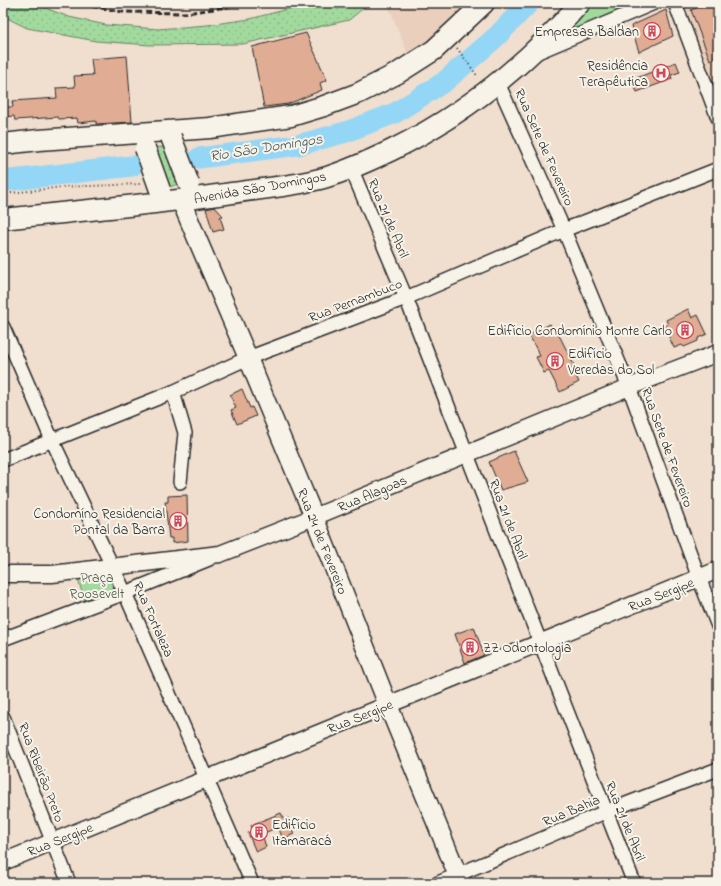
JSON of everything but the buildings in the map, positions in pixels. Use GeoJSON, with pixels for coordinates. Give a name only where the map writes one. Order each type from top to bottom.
{"type":"FeatureCollection","features":[{"type":"Feature","properties":{"kind":"main road"},"geometry":{"type":"LineString","coordinates":[[3,144],[142,140],[170,134],[291,116],[359,93],[398,73],[434,50],[484,3]]}},
{"type":"Feature","properties":{"kind":"main road","name":"Avenida São Domingos"},"geometry":{"type":"LineString","coordinates":[[3,219],[172,193],[291,184],[326,177],[351,168],[416,138],[458,113],[498,83],[531,55],[580,3]]}},
{"type":"Feature","properties":{"kind":"main road"},"geometry":{"type":"LineString","coordinates":[[170,134],[172,193]]}},
{"type":"Feature","properties":{"kind":"main road"},"geometry":{"type":"LineString","coordinates":[[142,140],[172,193]]}},
{"type":"Feature","properties":{"kind":"main road","name":"Rua 24 de Fevereiro"},"geometry":{"type":"LineString","coordinates":[[172,193],[248,358],[314,517],[388,705],[459,879]]}},
{"type":"Feature","properties":{"kind":"street"},"geometry":{"type":"LineString","coordinates":[[531,55],[654,3]]}},
{"type":"Feature","properties":{"kind":"street"},"geometry":{"type":"LineString","coordinates":[[675,3],[718,118]]}},
{"type":"Feature","properties":{"kind":"street","name":"Rua Sete de Fevereiro"},"geometry":{"type":"LineString","coordinates":[[498,83],[564,230],[629,387],[718,626]]}},
{"type":"Feature","properties":{"kind":"street","name":"Rua 21 de Abril"},"geometry":{"type":"LineString","coordinates":[[351,168],[406,298],[605,812],[634,883]]}},
{"type":"Feature","properties":{"kind":"street","name":"Rua Pernambuco"},"geometry":{"type":"LineString","coordinates":[[3,460],[173,392],[248,358],[406,298],[564,230],[718,169]]}},
{"type":"Feature","properties":{"kind":"street","name":"Rua Fortaleza"},"geometry":{"type":"LineString","coordinates":[[3,326],[52,440],[125,593],[252,883]]}},
{"type":"Feature","properties":{"kind":"street","name":"Rua Alagoas"},"geometry":{"type":"LineString","coordinates":[[3,639],[125,593],[629,387],[718,353]]}},
{"type":"Feature","properties":{"kind":"street"},"geometry":{"type":"LineString","coordinates":[[173,392],[186,433],[180,482]]}},
{"type":"Feature","properties":{"kind":"street"},"geometry":{"type":"LineString","coordinates":[[3,574],[52,574],[220,554]]}},
{"type":"Feature","properties":{"kind":"street","name":"Rua Sergipe"},"geometry":{"type":"LineString","coordinates":[[3,862],[718,570]]}},
{"type":"Feature","properties":{"kind":"street","name":"Rua Ribeirão Preto"},"geometry":{"type":"LineString","coordinates":[[3,717],[69,883]]}},
{"type":"Feature","properties":{"kind":"street","name":"Rua Bahia"},"geometry":{"type":"LineString","coordinates":[[438,883],[459,879],[605,812],[718,769]]}},
{"type":"Feature","properties":{"kind":"path"},"geometry":{"type":"LineString","coordinates":[[456,47],[478,77]]}},
{"type":"Feature","properties":{"kind":"path"},"geometry":{"type":"LineString","coordinates":[[3,194],[63,187],[172,193]]}},
{"type":"Feature","properties":{"kind":"shaded area"},"geometry":{"type":"Polygon","coordinates":[[[387,3],[467,3],[430,43],[409,57],[387,3]]]}},
{"type":"Feature","properties":{"kind":"shaded area"},"geometry":{"type":"Polygon","coordinates":[[[669,3],[718,3],[718,127],[669,3]]]}},
{"type":"Feature","properties":{"kind":"green space"},"geometry":{"type":"Polygon","coordinates":[[[3,3],[32,3],[69,17],[106,25],[158,29],[207,25],[250,19],[310,3],[367,3],[367,5],[349,20],[243,44],[150,45],[96,41],[27,28],[3,16],[3,3]]]}},
{"type":"Feature","properties":{"kind":"green space"},"geometry":{"type":"Polygon","coordinates":[[[589,3],[640,3],[573,30],[570,28],[589,3]]]}},
{"type":"Feature","properties":{"kind":"green space"},"geometry":{"type":"Polygon","coordinates":[[[159,147],[165,148],[180,180],[174,186],[166,186],[154,151],[159,147]]]}},
{"type":"Feature","properties":{"kind":"green space","name":"Praça Roosevelt"},"geometry":{"type":"Polygon","coordinates":[[[106,569],[116,593],[86,605],[76,573],[106,569]]]}},
{"type":"Feature","properties":{"kind":"waterway","name":"Rio São Domingos"},"geometry":{"type":"LineString","coordinates":[[199,158],[298,145],[346,132],[395,113],[444,82],[496,37],[529,3]]}},
{"type":"Feature","properties":{"kind":"waterway","name":"Rio São Domingos"},"geometry":{"type":"LineString","coordinates":[[3,181],[132,166]]}},
{"type":"Feature","properties":{"kind":"railway"},"geometry":{"type":"LineString","coordinates":[[74,3],[123,12],[186,13],[254,3]]}},
{"type":"Feature","properties":{"kind":"place","name":"Empresas Baldan"},"geometry":{"type":"Point","coordinates":[652,31]}},
{"type":"Feature","properties":{"kind":"place","name":"Residência Terapêutica"},"geometry":{"type":"Point","coordinates":[661,73]}},
{"type":"Feature","properties":{"kind":"place","name":"Edifício Condomínio Monte Carlo"},"geometry":{"type":"Point","coordinates":[685,330]}},
{"type":"Feature","properties":{"kind":"place","name":"Edifício Veredas do Sol"},"geometry":{"type":"Point","coordinates":[555,361]}},
{"type":"Feature","properties":{"kind":"place","name":"Condomíno Residencial Pontal da Barra"},"geometry":{"type":"Point","coordinates":[178,521]}},
{"type":"Feature","properties":{"kind":"place","name":"ZZ Odontologia"},"geometry":{"type":"Point","coordinates":[470,647]}},
{"type":"Feature","properties":{"kind":"place","name":"Edifício Itamaracá"},"geometry":{"type":"Point","coordinates":[259,832]}}]}
